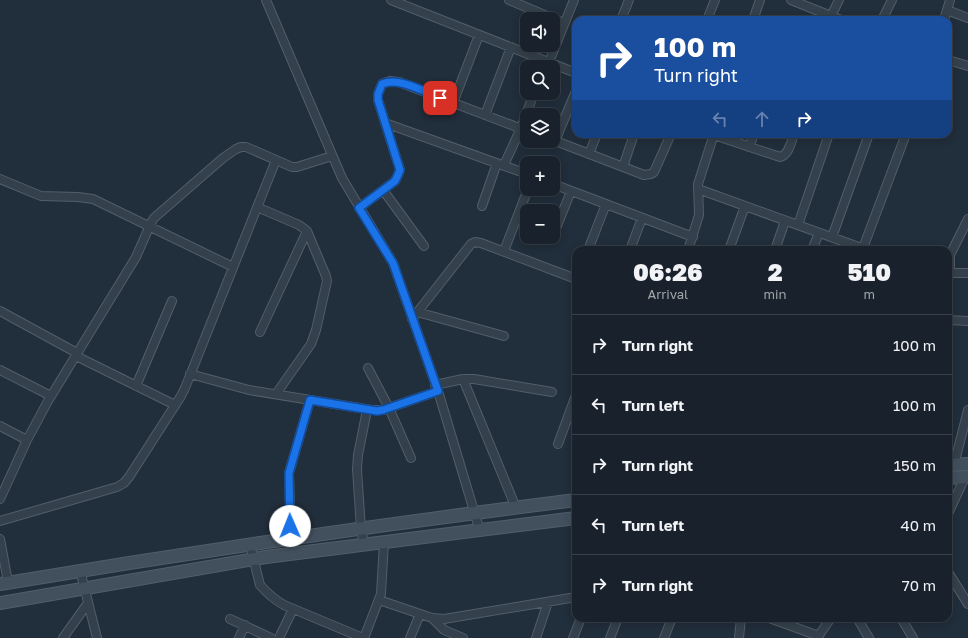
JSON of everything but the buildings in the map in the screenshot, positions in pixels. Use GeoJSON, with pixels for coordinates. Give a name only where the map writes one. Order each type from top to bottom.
{"type":"FeatureCollection","features":[{"type":"Feature","properties":{"kind":"street"},"geometry":{"type":"LineString","coordinates":[[266,0],[342,178],[393,263],[415,316],[480,531]]}},
{"type":"Feature","properties":{"kind":"street"},"geometry":{"type":"LineString","coordinates":[[392,0],[511,47],[539,60]]}},
{"type":"Feature","properties":{"kind":"street"},"geometry":{"type":"LineString","coordinates":[[509,0],[518,2],[564,23]]}},
{"type":"Feature","properties":{"kind":"street"},"geometry":{"type":"LineString","coordinates":[[547,60],[574,0]]}},
{"type":"Feature","properties":{"kind":"street"},"geometry":{"type":"LineString","coordinates":[[623,16],[629,0]]}},
{"type":"Feature","properties":{"kind":"street"},"geometry":{"type":"LineString","coordinates":[[709,16],[715,0]]}},
{"type":"Feature","properties":{"kind":"street"},"geometry":{"type":"LineString","coordinates":[[754,16],[760,0]]}},
{"type":"Feature","properties":{"kind":"street"},"geometry":{"type":"LineString","coordinates":[[791,0],[831,16],[839,0]]}},
{"type":"Feature","properties":{"kind":"street"},"geometry":{"type":"LineString","coordinates":[[884,16],[892,0]]}},
{"type":"Feature","properties":{"kind":"street"},"geometry":{"type":"LineString","coordinates":[[945,16],[948,3],[968,18]]}},
{"type":"Feature","properties":{"kind":"street"},"geometry":{"type":"LineString","coordinates":[[454,103],[479,35]]}},
{"type":"Feature","properties":{"kind":"street"},"geometry":{"type":"LineString","coordinates":[[485,115],[511,47]]}},
{"type":"Feature","properties":{"kind":"street"},"geometry":{"type":"LineString","coordinates":[[952,61],[968,66]]}},
{"type":"Feature","properties":{"kind":"street"},"geometry":{"type":"LineString","coordinates":[[560,68],[572,72]]}},
{"type":"Feature","properties":{"kind":"street"},"geometry":{"type":"LineString","coordinates":[[359,208],[395,181],[400,170],[378,100],[378,94],[382,84],[390,81],[399,82],[520,128]]}},
{"type":"Feature","properties":{"kind":"street"},"geometry":{"type":"LineString","coordinates":[[560,127],[572,99]]}},
{"type":"Feature","properties":{"kind":"street"},"geometry":{"type":"LineString","coordinates":[[385,123],[520,171]]}},
{"type":"Feature","properties":{"kind":"street"},"geometry":{"type":"LineString","coordinates":[[482,206],[500,164],[520,136]]}},
{"type":"Feature","properties":{"kind":"street"},"geometry":{"type":"LineString","coordinates":[[589,154],[595,138]]}},
{"type":"Feature","properties":{"kind":"street"},"geometry":{"type":"LineString","coordinates":[[623,167],[633,138]]}},
{"type":"Feature","properties":{"kind":"street"},"geometry":{"type":"LineString","coordinates":[[560,143],[644,175],[654,172],[669,138]]}},
{"type":"Feature","properties":{"kind":"street"},"geometry":{"type":"LineString","coordinates":[[690,246],[699,215],[699,178],[713,138]]}},
{"type":"Feature","properties":{"kind":"street"},"geometry":{"type":"LineString","coordinates":[[725,138],[776,156],[784,156],[792,138]]}},
{"type":"Feature","properties":{"kind":"street"},"geometry":{"type":"LineString","coordinates":[[749,147],[752,138]]}},
{"type":"Feature","properties":{"kind":"street"},"geometry":{"type":"LineString","coordinates":[[798,225],[829,138]]}},
{"type":"Feature","properties":{"kind":"street"},"geometry":{"type":"LineString","coordinates":[[832,237],[867,138]]}},
{"type":"Feature","properties":{"kind":"street"},"geometry":{"type":"LineString","coordinates":[[866,246],[905,138]]}},
{"type":"Feature","properties":{"kind":"street"},"geometry":{"type":"LineString","coordinates":[[0,499],[27,440],[51,396],[136,257],[149,227],[159,214],[223,158],[241,147],[246,147],[297,167],[332,156]]}},
{"type":"Feature","properties":{"kind":"street"},"geometry":{"type":"LineString","coordinates":[[0,521],[117,487],[124,483],[129,477],[181,396],[276,160]]}},
{"type":"Feature","properties":{"kind":"street"},"geometry":{"type":"LineString","coordinates":[[0,179],[41,196],[93,199],[233,267]]}},
{"type":"Feature","properties":{"kind":"street"},"geometry":{"type":"LineString","coordinates":[[560,187],[693,237]]}},
{"type":"Feature","properties":{"kind":"street"},"geometry":{"type":"LineString","coordinates":[[698,189],[857,246]]}},
{"type":"Feature","properties":{"kind":"street"},"geometry":{"type":"LineString","coordinates":[[383,190],[424,246]]}},
{"type":"Feature","properties":{"kind":"street"},"geometry":{"type":"LineString","coordinates":[[560,218],[571,191]]}},
{"type":"Feature","properties":{"kind":"street"},"geometry":{"type":"LineString","coordinates":[[504,252],[525,196]]}},
{"type":"Feature","properties":{"kind":"street"},"geometry":{"type":"LineString","coordinates":[[590,246],[606,204]]}},
{"type":"Feature","properties":{"kind":"street"},"geometry":{"type":"LineString","coordinates":[[730,246],[745,206]]}},
{"type":"Feature","properties":{"kind":"street"},"geometry":{"type":"LineString","coordinates":[[257,207],[299,225],[307,231],[326,276],[327,287],[311,344],[276,394]]}},
{"type":"Feature","properties":{"kind":"street"},"geometry":{"type":"LineString","coordinates":[[632,246],[642,218]]}},
{"type":"Feature","properties":{"kind":"street"},"geometry":{"type":"LineString","coordinates":[[952,250],[968,219]]}},
{"type":"Feature","properties":{"kind":"street"},"geometry":{"type":"LineString","coordinates":[[776,246],[785,221]]}},
{"type":"Feature","properties":{"kind":"street"},"geometry":{"type":"LineString","coordinates":[[260,332],[307,231]]}},
{"type":"Feature","properties":{"kind":"street"},"geometry":{"type":"LineString","coordinates":[[814,246],[819,233]]}},
{"type":"Feature","properties":{"kind":"street"},"geometry":{"type":"LineString","coordinates":[[415,316],[471,244],[475,242],[572,278]]}},
{"type":"Feature","properties":{"kind":"street"},"geometry":{"type":"LineString","coordinates":[[952,273],[968,273]]}},
{"type":"Feature","properties":{"kind":"street"},"geometry":{"type":"LineString","coordinates":[[136,386],[172,302]]}},
{"type":"Feature","properties":{"kind":"street"},"geometry":{"type":"LineString","coordinates":[[0,311],[76,354],[136,386],[176,405]]}},
{"type":"Feature","properties":{"kind":"street"},"geometry":{"type":"LineString","coordinates":[[415,316],[504,336]]}},
{"type":"Feature","properties":{"kind":"street"},"geometry":{"type":"LineString","coordinates":[[952,320],[968,321]]}},
{"type":"Feature","properties":{"kind":"street"},"geometry":{"type":"LineString","coordinates":[[368,368],[411,458]]}},
{"type":"Feature","properties":{"kind":"street"},"geometry":{"type":"LineString","coordinates":[[0,370],[51,396]]}},
{"type":"Feature","properties":{"kind":"street"},"geometry":{"type":"LineString","coordinates":[[190,374],[249,390],[377,411],[462,379],[474,379],[552,392]]}},
{"type":"Feature","properties":{"kind":"street"},"geometry":{"type":"LineString","coordinates":[[462,379],[516,508]]}},
{"type":"Feature","properties":{"kind":"street"},"geometry":{"type":"LineString","coordinates":[[291,539],[289,473],[310,400]]}},
{"type":"Feature","properties":{"kind":"street"},"geometry":{"type":"LineString","coordinates":[[558,444],[572,406]]}},
{"type":"Feature","properties":{"kind":"street"},"geometry":{"type":"LineString","coordinates":[[364,545],[361,529],[357,462],[367,410]]}},
{"type":"Feature","properties":{"kind":"street"},"geometry":{"type":"LineString","coordinates":[[952,462],[968,410]]}},
{"type":"Feature","properties":{"kind":"street"},"geometry":{"type":"LineString","coordinates":[[0,426],[27,440]]}},
{"type":"Feature","properties":{"kind":"street"},"geometry":{"type":"LineString","coordinates":[[952,465],[968,464]]}},
{"type":"Feature","properties":{"kind":"street"},"geometry":{"type":"LineString","coordinates":[[952,478],[967,477]]}},
{"type":"Feature","properties":{"kind":"street"},"geometry":{"type":"LineString","coordinates":[[952,506],[967,477]]}},
{"type":"Feature","properties":{"kind":"street"},"geometry":{"type":"LineString","coordinates":[[0,539],[4,583],[80,570],[291,539],[572,501]]}},
{"type":"Feature","properties":{"kind":"street"},"geometry":{"type":"LineString","coordinates":[[0,603],[254,559],[572,519]]}},
{"type":"Feature","properties":{"kind":"street"},"geometry":{"type":"LineString","coordinates":[[250,545],[259,579],[264,590],[277,601],[363,638],[381,594],[384,542]]}},
{"type":"Feature","properties":{"kind":"street"},"geometry":{"type":"LineString","coordinates":[[80,570],[97,638]]}},
{"type":"Feature","properties":{"kind":"street"},"geometry":{"type":"LineString","coordinates":[[952,578],[968,604]]}},
{"type":"Feature","properties":{"kind":"street"},"geometry":{"type":"LineString","coordinates":[[379,600],[432,618],[444,620],[572,598]]}},
{"type":"Feature","properties":{"kind":"street"},"geometry":{"type":"LineString","coordinates":[[63,638],[88,602]]}},
{"type":"Feature","properties":{"kind":"street"},"geometry":{"type":"LineString","coordinates":[[536,638],[548,602]]}},
{"type":"Feature","properties":{"kind":"street"},"geometry":{"type":"LineString","coordinates":[[279,638],[293,609]]}},
{"type":"Feature","properties":{"kind":"street"},"geometry":{"type":"LineString","coordinates":[[410,638],[420,614]]}},
{"type":"Feature","properties":{"kind":"street"},"geometry":{"type":"LineString","coordinates":[[230,618],[271,638]]}},
{"type":"Feature","properties":{"kind":"street"},"geometry":{"type":"LineString","coordinates":[[432,618],[444,630],[463,638]]}},
{"type":"Feature","properties":{"kind":"street"},"geometry":{"type":"LineString","coordinates":[[573,638],[579,622]]}},
{"type":"Feature","properties":{"kind":"street"},"geometry":{"type":"LineString","coordinates":[[610,638],[616,622]]}},
{"type":"Feature","properties":{"kind":"street"},"geometry":{"type":"LineString","coordinates":[[664,638],[670,622]]}},
{"type":"Feature","properties":{"kind":"street"},"geometry":{"type":"LineString","coordinates":[[739,638],[741,622]]}},
{"type":"Feature","properties":{"kind":"street"},"geometry":{"type":"LineString","coordinates":[[779,622],[818,637],[828,622]]}},
{"type":"Feature","properties":{"kind":"street"},"geometry":{"type":"LineString","coordinates":[[859,622],[869,638]]}},
{"type":"Feature","properties":{"kind":"street"},"geometry":{"type":"LineString","coordinates":[[903,622],[913,638]]}},
{"type":"Feature","properties":{"kind":"street"},"geometry":{"type":"LineString","coordinates":[[239,638],[244,625]]}},
{"type":"Feature","properties":{"kind":"route"},"geometry":{"type":"LineString","coordinates":[[290,526],[290,465],[310,400],[377,411],[438,391],[393,263],[359,208],[395,181],[400,170],[378,100],[378,94],[382,84],[390,81],[399,82],[440,98]]}}]}
